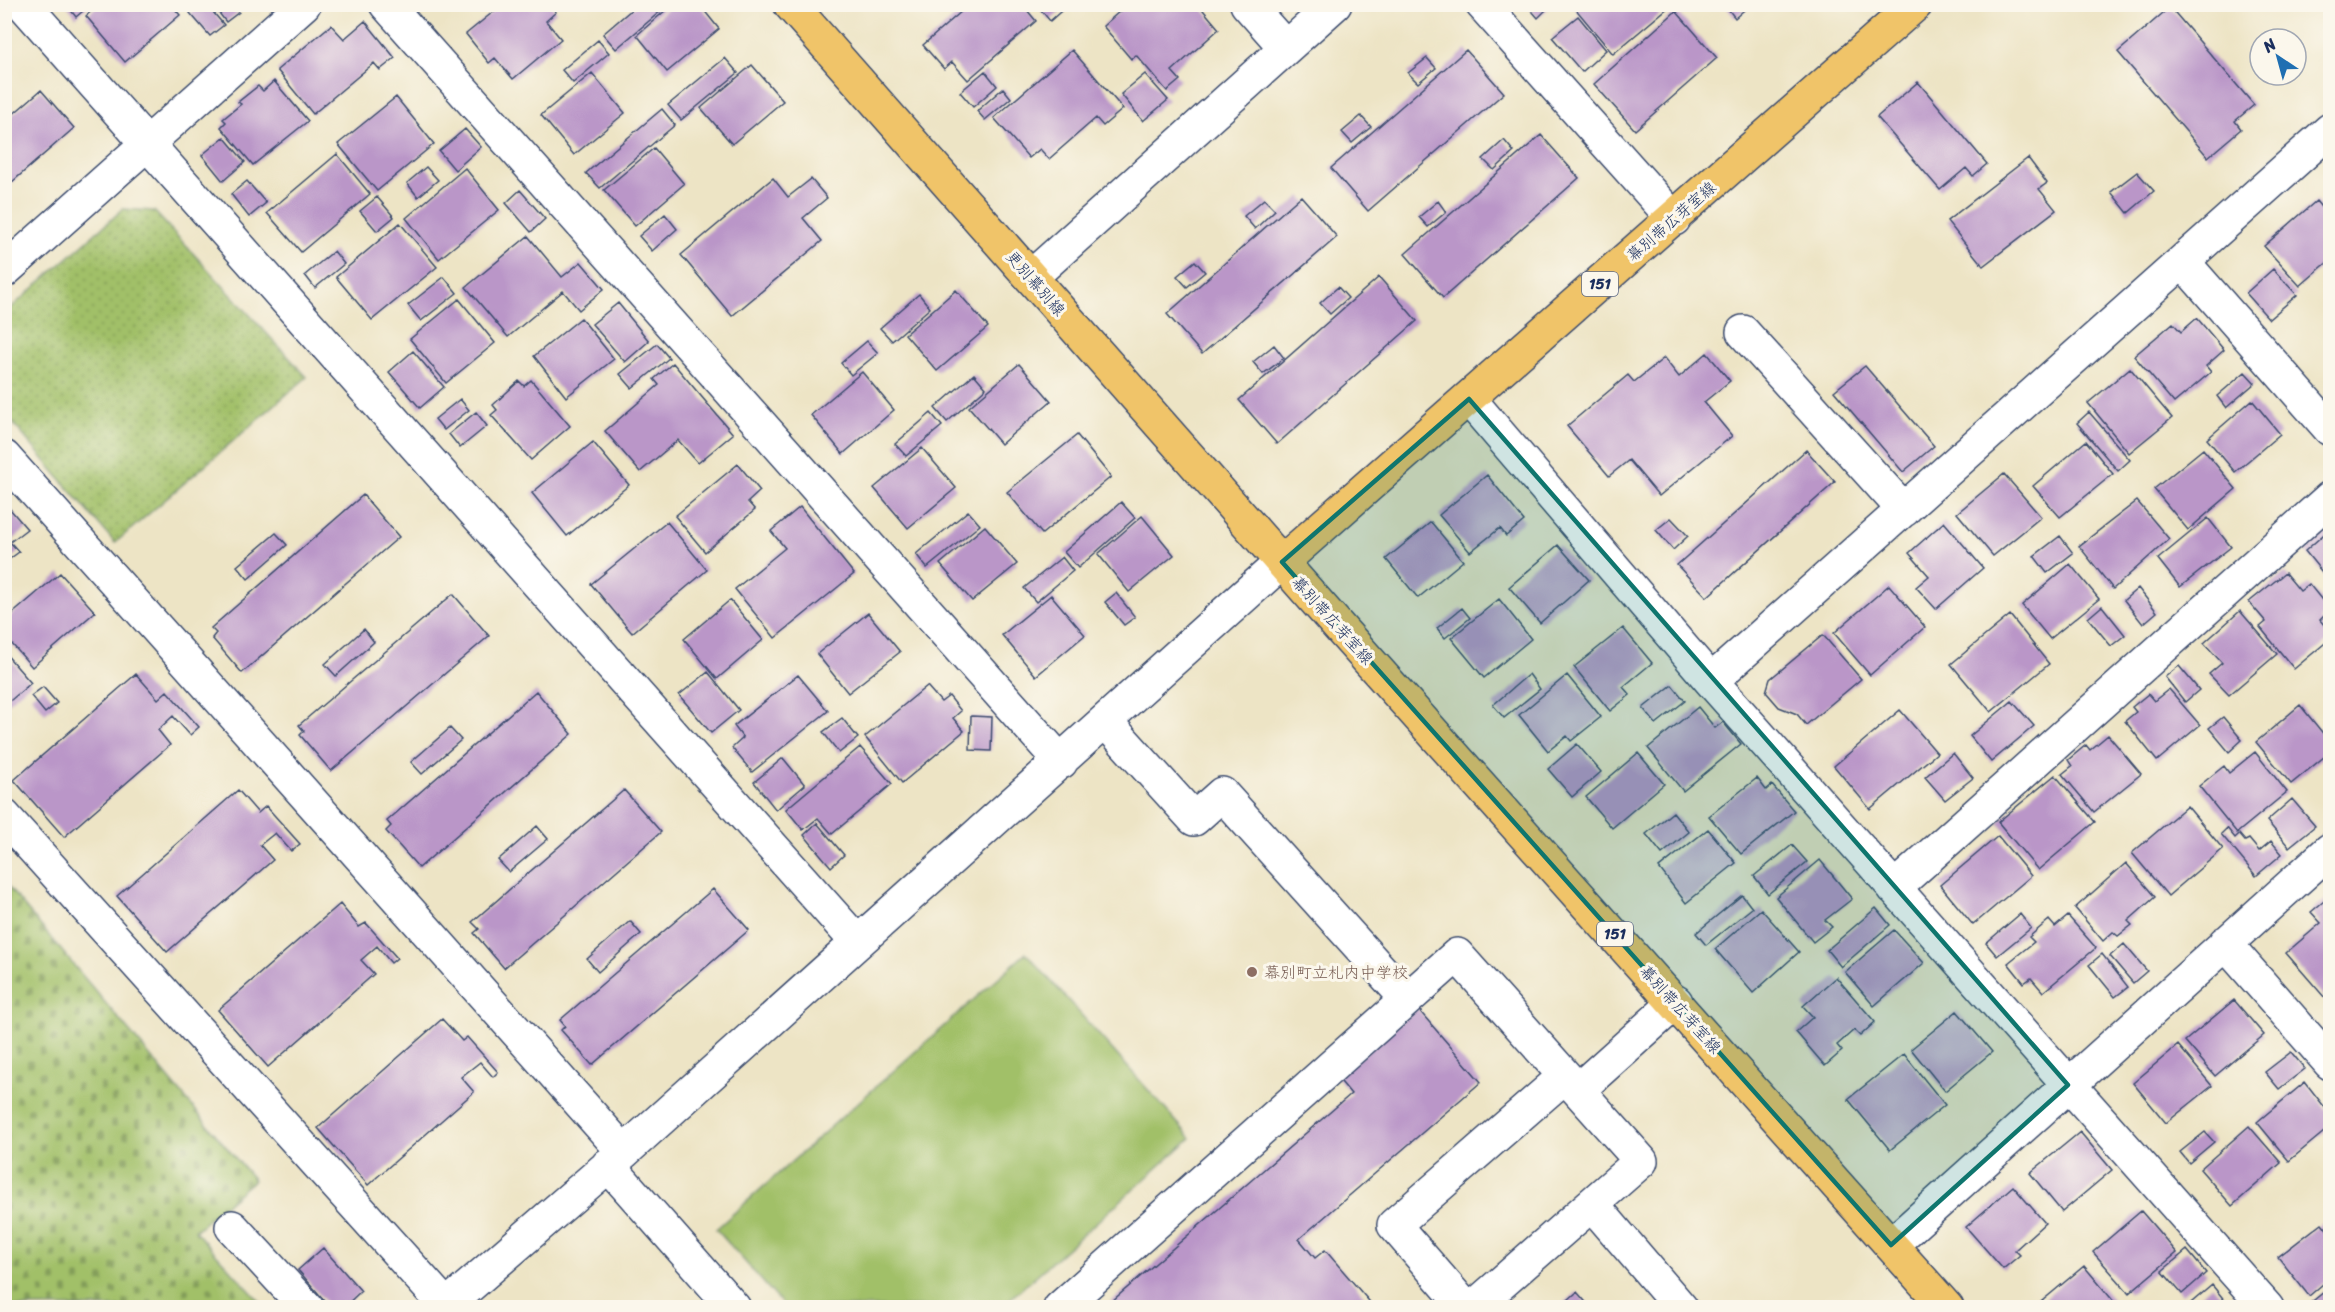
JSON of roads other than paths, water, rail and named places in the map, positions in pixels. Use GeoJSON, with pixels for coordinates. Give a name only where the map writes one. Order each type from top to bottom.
{"type":"FeatureCollection","features":[{"type":"Feature","properties":{"kind":"main road","name":"更別幕別線"},"geometry":{"type":"LineString","coordinates":[[790,4],[1282,562]]}},
{"type":"Feature","properties":{"kind":"main road","name":"幕別帯広芽室線"},"geometry":{"type":"LineString","coordinates":[[1916,4],[1282,562],[1947,1308]]}},
{"type":"Feature","properties":{"kind":"street"},"geometry":{"type":"LineString","coordinates":[[23,4],[857,942]]}},
{"type":"Feature","properties":{"kind":"street"},"geometry":{"type":"LineString","coordinates":[[4,271],[304,4]]}},
{"type":"Feature","properties":{"kind":"street"},"geometry":{"type":"LineString","coordinates":[[386,4],[1061,762]]}},
{"type":"Feature","properties":{"kind":"street"},"geometry":{"type":"LineString","coordinates":[[1247,4],[1286,48]]}},
{"type":"Feature","properties":{"kind":"street"},"geometry":{"type":"LineString","coordinates":[[1031,277],[1335,4]]}},
{"type":"Feature","properties":{"kind":"street"},"geometry":{"type":"LineString","coordinates":[[1482,4],[1674,219]]}},
{"type":"Feature","properties":{"kind":"street"},"geometry":{"type":"LineString","coordinates":[[1711,681],[2331,130]]}},
{"type":"Feature","properties":{"kind":"street"},"geometry":{"type":"LineString","coordinates":[[2183,262],[2331,429]]}},
{"type":"Feature","properties":{"kind":"street"},"geometry":{"type":"LineString","coordinates":[[1743,332],[1904,510]]}},
{"type":"Feature","properties":{"kind":"street"},"geometry":{"type":"LineString","coordinates":[[1469,399],[1711,681],[2267,1308]]}},
{"type":"Feature","properties":{"kind":"street"},"geometry":{"type":"LineString","coordinates":[[4,457],[616,1159],[734,1308]]}},
{"type":"Feature","properties":{"kind":"street"},"geometry":{"type":"LineString","coordinates":[[1894,888],[2331,498]]}},
{"type":"Feature","properties":{"kind":"street"},"geometry":{"type":"LineString","coordinates":[[4,816],[445,1307],[616,1159],[1282,562]]}},
{"type":"Feature","properties":{"kind":"street"},"geometry":{"type":"LineString","coordinates":[[1106,722],[1194,819],[1222,794],[1407,999]]}},
{"type":"Feature","properties":{"kind":"street"},"geometry":{"type":"LineString","coordinates":[[1892,1245],[2331,850]]}},
{"type":"Feature","properties":{"kind":"street"},"geometry":{"type":"LineString","coordinates":[[2225,943],[2331,1063]]}},
{"type":"Feature","properties":{"kind":"street"},"geometry":{"type":"LineString","coordinates":[[1060,1308],[1457,955],[1641,1161],[1473,1308]]}},
{"type":"Feature","properties":{"kind":"street"},"geometry":{"type":"LineString","coordinates":[[1466,1308],[1394,1225],[1676,1002]]}},
{"type":"Feature","properties":{"kind":"street"},"geometry":{"type":"LineString","coordinates":[[1592,1204],[1681,1308]]}},
{"type":"Feature","properties":{"kind":"street"},"geometry":{"type":"LineString","coordinates":[[232,1227],[307,1308]]}},
{"type":"Feature","properties":{"kind":"place","name":"幕別町立札内中学校"},"geometry":{"type":"Point","coordinates":[1252,972]}}]}
